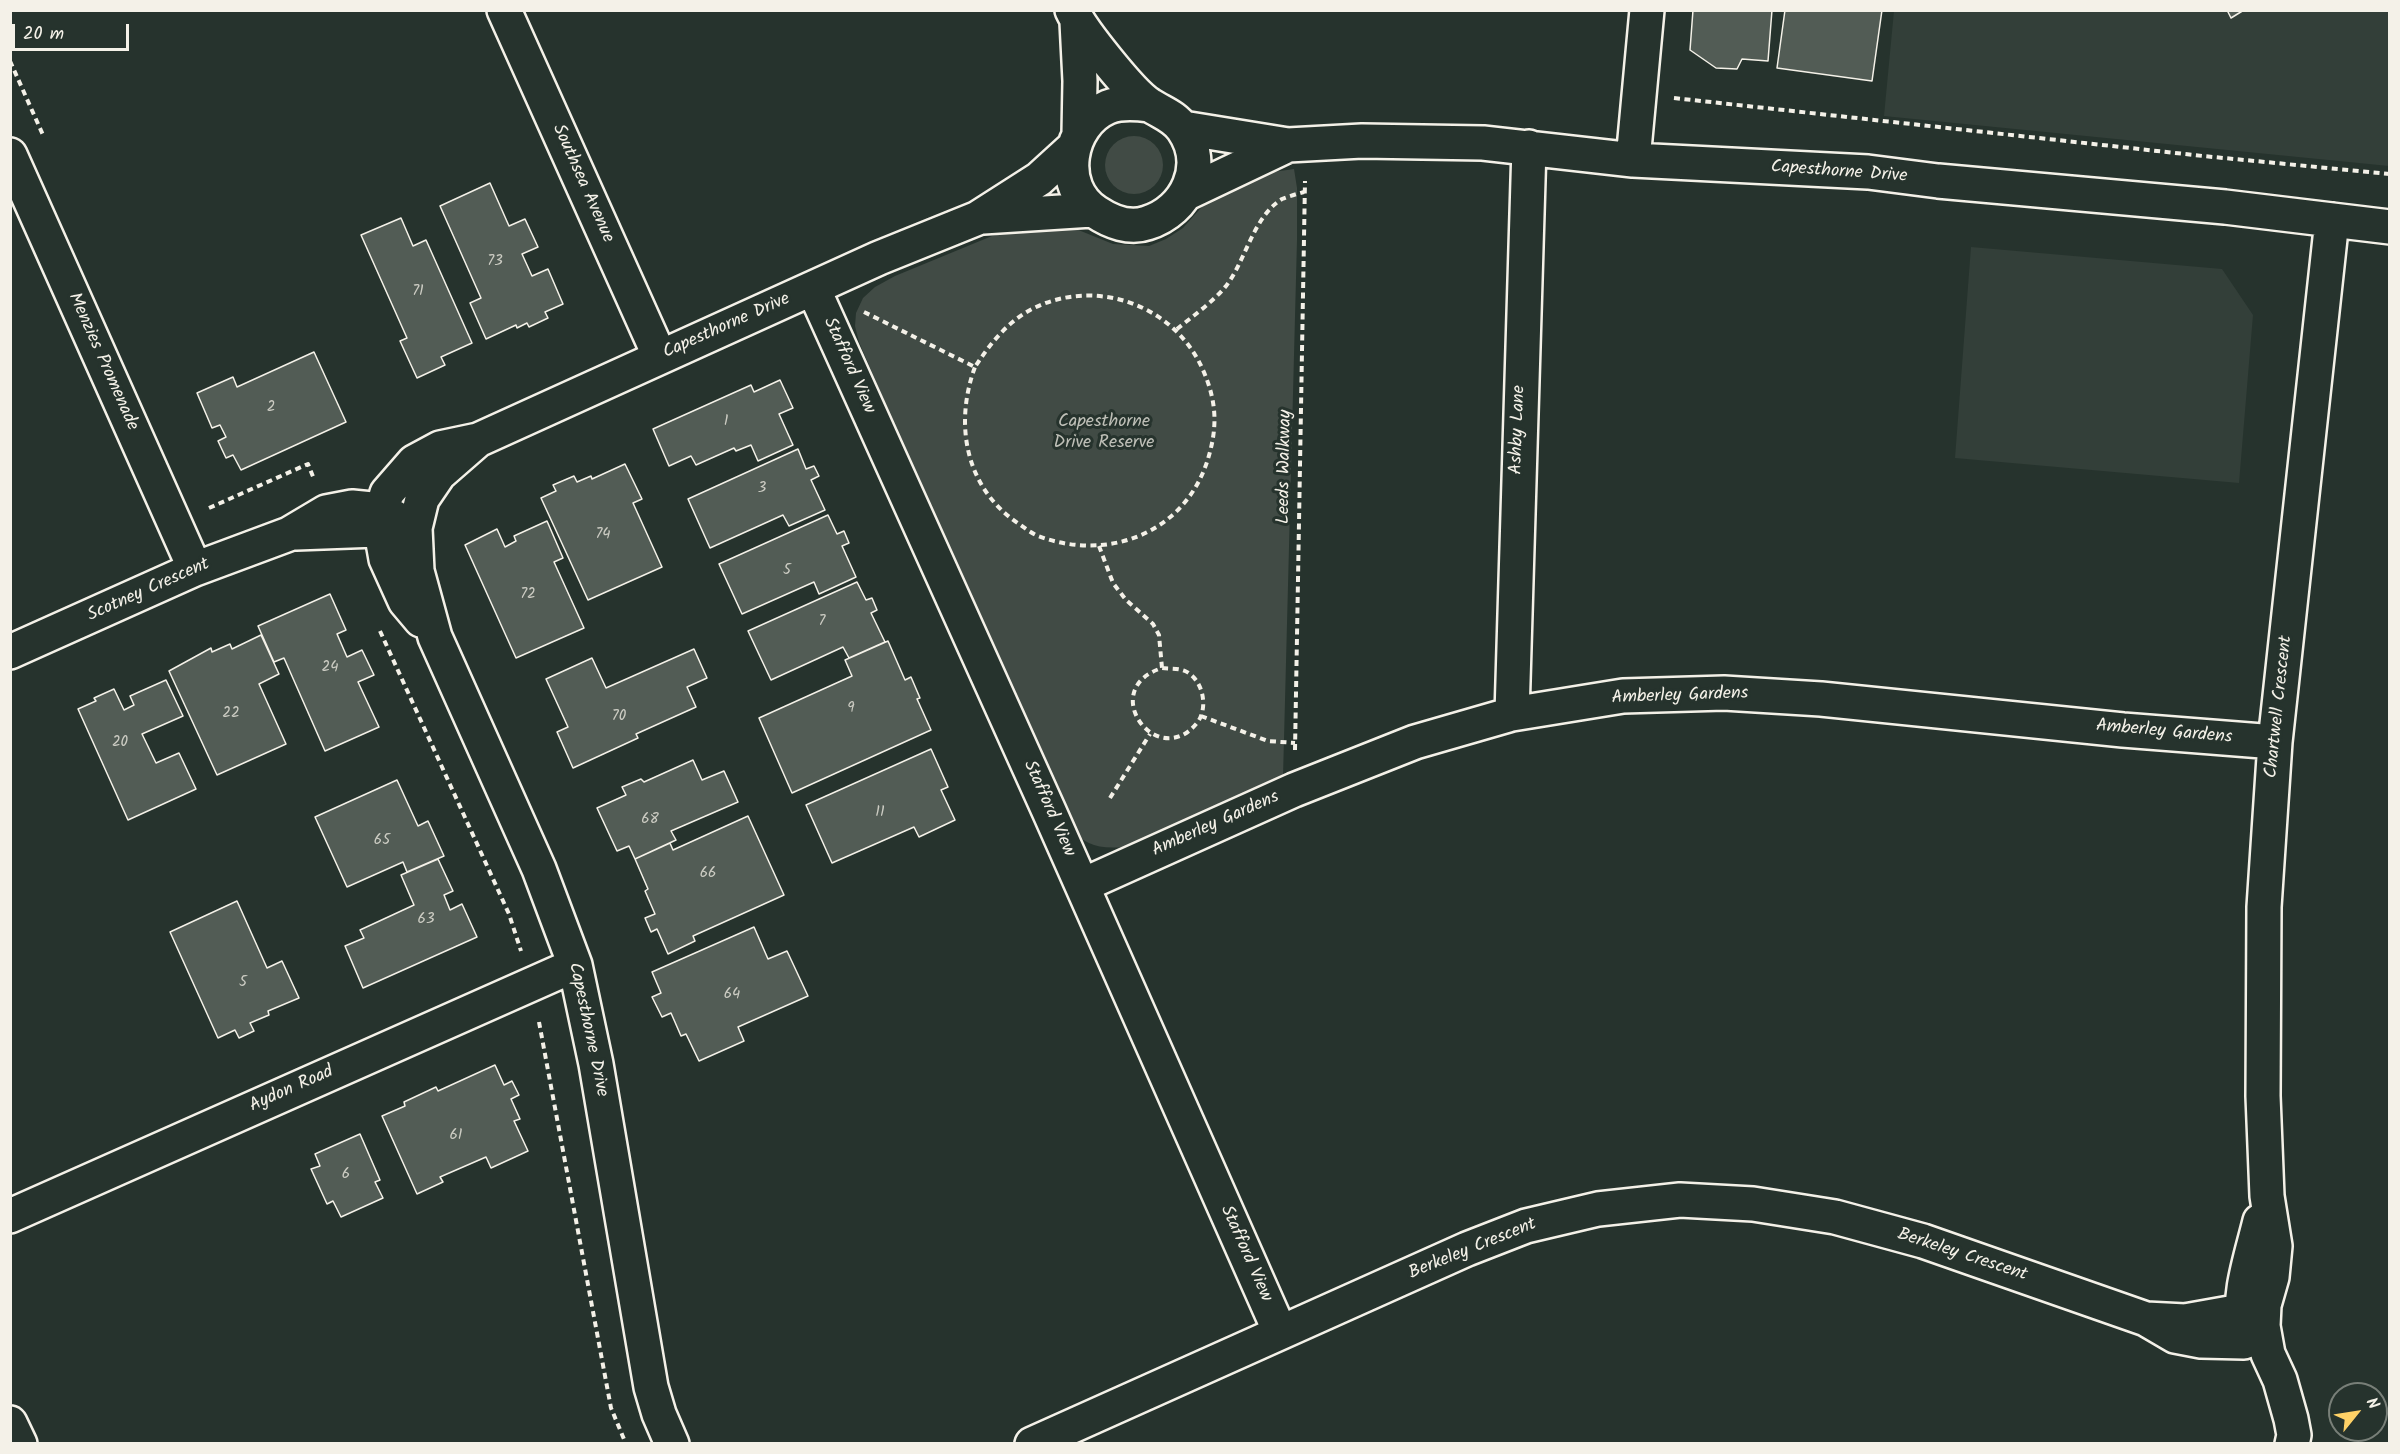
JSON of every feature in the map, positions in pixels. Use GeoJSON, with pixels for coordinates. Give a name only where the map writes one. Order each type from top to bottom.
{"type":"FeatureCollection","features":[{"type":"Feature","properties":{"kind":"street","name":"Southsea Avenue"},"geometry":{"type":"LineString","coordinates":[[504,10],[660,357]]}},
{"type":"Feature","properties":{"kind":"street"},"geometry":{"type":"LineString","coordinates":[[1633,160],[1647,10]]}},
{"type":"Feature","properties":{"kind":"street"},"geometry":{"type":"LineString","coordinates":[[1075,16],[1114,67],[1149,105]]}},
{"type":"Feature","properties":{"kind":"street"},"geometry":{"type":"LineString","coordinates":[[1075,16],[1080,81],[1076,141],[1071,165],[1074,182],[1081,197],[1092,210],[1108,220],[1125,225],[1144,224],[1161,218],[1176,207],[1187,193],[1193,177],[1194,160],[1191,143],[1183,128],[1168,114],[1149,105],[1129,102],[1108,107],[1092,118],[1076,141]]}},
{"type":"Feature","properties":{"kind":"street","name":"Capesthorne Drive"},"geometry":{"type":"LineString","coordinates":[[1183,128],[1297,144],[1425,141],[1529,147],[1633,160],[1868,172],[1938,181],[2216,206],[2390,227]]}},
{"type":"Feature","properties":{"kind":"street","name":"Capesthorne Drive"},"geometry":{"type":"LineString","coordinates":[[435,637],[405,601],[386,559],[381,521],[387,492],[414,462],[440,448],[478,440],[845,273],[978,218],[1038,179],[1076,141]]}},
{"type":"Feature","properties":{"kind":"street","name":"Capesthorne Drive"},"geometry":{"type":"LineString","coordinates":[[1187,193],[1297,144]]}},
{"type":"Feature","properties":{"kind":"street","name":"Ashby Lane"},"geometry":{"type":"LineString","coordinates":[[1512,714],[1529,147]]}},
{"type":"Feature","properties":{"kind":"street","name":"Menzies Promenade"},"geometry":{"type":"LineString","coordinates":[[10,155],[195,569]]}},
{"type":"Feature","properties":{"kind":"street","name":"Capesthorne Drive"},"geometry":{"type":"LineString","coordinates":[[978,218],[1092,210]]}},
{"type":"Feature","properties":{"kind":"street","name":"Chartwell Crescent"},"geometry":{"type":"LineString","coordinates":[[2282,1443],[2249,1326],[2243,1285],[2267,1196],[2263,1096],[2264,907],[2275,742],[2332,220]]}},
{"type":"Feature","properties":{"kind":"street","name":"Stafford View"},"geometry":{"type":"LineString","coordinates":[[813,288],[1083,885],[1280,1332]]}},
{"type":"Feature","properties":{"kind":"street","name":"Capesthorne Drive"},"geometry":{"type":"LineString","coordinates":[[478,440],[439,474],[422,499],[415,528],[417,571],[435,637],[538,869],[574,965],[596,1064],[651,1387],[658,1414],[672,1443]]}},
{"type":"Feature","properties":{"kind":"street","name":"Scotney Crescent"},"geometry":{"type":"LineString","coordinates":[[10,652],[195,569],[289,534],[326,512],[352,507],[381,521],[415,528]]}},
{"type":"Feature","properties":{"kind":"street","name":"Scotney Crescent"},"geometry":{"type":"LineString","coordinates":[[289,534],[381,521]]}},
{"type":"Feature","properties":{"kind":"street","name":"Amberley Gardens"},"geometry":{"type":"LineString","coordinates":[[1083,885],[1294,790],[1415,742],[1512,714],[1623,696],[1724,693],[1821,699],[2122,730],[2275,742]]}},
{"type":"Feature","properties":{"kind":"street","name":"Aydon Road"},"geometry":{"type":"LineString","coordinates":[[10,1216],[574,965]]}},
{"type":"Feature","properties":{"kind":"street","name":"Berkeley Crescent"},"geometry":{"type":"LineString","coordinates":[[1032,1443],[1467,1249],[1526,1226],[1598,1209],[1680,1200],[1753,1204],[1835,1217],[1923,1241],[2145,1319],[2249,1326]]}},
{"type":"Feature","properties":{"kind":"street","name":"Chartwell Crescent"},"geometry":{"type":"LineString","coordinates":[[2249,1326],[2268,1354],[2280,1380],[2291,1419],[2294,1435],[2292,1443]]}},
{"type":"Feature","properties":{"kind":"street"},"geometry":{"type":"LineString","coordinates":[[10,1423],[20,1443]]}},
{"type":"Feature","properties":{"kind":"path"},"geometry":{"type":"LineString","coordinates":[[10,61],[44,138]]}},
{"type":"Feature","properties":{"kind":"path"},"geometry":{"type":"LineString","coordinates":[[1640,94],[2180,154],[2390,174]]}},
{"type":"Feature","properties":{"kind":"path","name":"Leeds Walkway"},"geometry":{"type":"LineString","coordinates":[[1294,790],[1305,192],[1297,144]]}},
{"type":"Feature","properties":{"kind":"path"},"geometry":{"type":"LineString","coordinates":[[1177,330],[1225,288],[1271,209],[1282,199],[1305,192]]}},
{"type":"Feature","properties":{"kind":"path"},"geometry":{"type":"LineString","coordinates":[[845,273],[865,312],[975,367]]}},
{"type":"Feature","properties":{"kind":"path"},"geometry":{"type":"LineString","coordinates":[[1082,295],[1117,299],[1149,310],[1177,330],[1195,352],[1208,380],[1216,412],[1214,442],[1204,472],[1187,501],[1166,521],[1137,538],[1099,546],[1069,544],[1036,535],[1008,517],[989,497],[966,445],[964,417],[967,390],[975,367],[988,346],[1001,333],[1030,310],[1053,300],[1082,295]]}},
{"type":"Feature","properties":{"kind":"path"},"geometry":{"type":"LineString","coordinates":[[207,509],[308,464],[326,512]]}},
{"type":"Feature","properties":{"kind":"path"},"geometry":{"type":"LineString","coordinates":[[1099,546],[1113,583],[1126,600],[1153,624],[1160,635],[1162,668]]}},
{"type":"Feature","properties":{"kind":"path"},"geometry":{"type":"LineString","coordinates":[[375,621],[509,914],[545,1047],[610,1408],[626,1443]]}},
{"type":"Feature","properties":{"kind":"path"},"geometry":{"type":"LineString","coordinates":[[1162,668],[1186,672],[1196,680],[1202,692],[1201,716],[1191,730],[1178,736],[1164,739],[1150,734],[1139,722],[1132,706],[1134,692],[1140,679],[1162,668]]}},
{"type":"Feature","properties":{"kind":"path"},"geometry":{"type":"LineString","coordinates":[[1201,716],[1268,741],[1295,743]]}},
{"type":"Feature","properties":{"kind":"path"},"geometry":{"type":"LineString","coordinates":[[1110,798],[1150,734]]}},
{"type":"Feature","properties":{"kind":"shaded area"},"geometry":{"type":"Polygon","coordinates":[[[1894,11],[2389,11],[2389,166],[1884,116],[1894,11]]]}},
{"type":"Feature","properties":{"kind":"shaded area"},"geometry":{"type":"Polygon","coordinates":[[[1971,247],[2222,269],[2253,315],[2239,483],[1955,458],[1971,247]]]}},
{"type":"Feature","properties":{"kind":"green space"},"geometry":{"type":"Polygon","coordinates":[[[1134,136],[1150,141],[1158,149],[1163,165],[1158,181],[1150,189],[1134,194],[1118,189],[1110,181],[1105,165],[1110,149],[1118,141],[1134,136]]]}},
{"type":"Feature","properties":{"kind":"green space","name":"Capesthorne Drive Reserve"},"geometry":{"type":"Polygon","coordinates":[[[1294,169],[1297,188],[1297,240],[1283,777],[1124,847],[1094,845],[1075,833],[1056,799],[859,342],[855,326],[856,313],[863,298],[875,287],[895,276],[992,236],[1023,229],[1071,227],[1113,244],[1149,246],[1183,228],[1208,200],[1266,173],[1294,169]]]}},
{"type":"Feature","properties":{"kind":"building"},"geometry":{"type":"Polygon","coordinates":[[[1693,10],[1772,10],[1768,61],[1742,59],[1737,69],[1716,68],[1690,50],[1693,10]]]}},
{"type":"Feature","properties":{"kind":"building"},"geometry":{"type":"Polygon","coordinates":[[[1785,10],[1882,10],[1872,81],[1777,68],[1785,10]]]}},
{"type":"Feature","properties":{"kind":"building"},"geometry":{"type":"Polygon","coordinates":[[[2227,10],[2244,10],[2231,18],[2227,10]]]}},
{"type":"Feature","properties":{"kind":"building"},"geometry":{"type":"Polygon","coordinates":[[[490,183],[509,226],[525,219],[538,247],[522,254],[532,276],[548,269],[563,304],[545,312],[548,318],[529,327],[527,323],[517,328],[516,325],[486,339],[470,303],[481,298],[440,206],[490,183]]]}},
{"type":"Feature","properties":{"kind":"building"},"geometry":{"type":"Polygon","coordinates":[[[401,218],[413,246],[426,240],[472,343],[441,357],[445,365],[417,378],[400,341],[407,338],[361,235],[401,218]]]}},
{"type":"Feature","properties":{"kind":"building"},"geometry":{"type":"Polygon","coordinates":[[[314,352],[346,422],[241,470],[233,455],[226,458],[218,441],[226,437],[220,425],[212,428],[197,393],[233,377],[237,387],[314,352]]]}},
{"type":"Feature","properties":{"kind":"building"},"geometry":{"type":"Polygon","coordinates":[[[780,380],[793,408],[779,414],[793,445],[758,461],[751,445],[736,451],[734,448],[696,465],[691,456],[669,466],[653,429],[751,385],[754,392],[780,380]]]}},
{"type":"Feature","properties":{"kind":"building"},"geometry":{"type":"Polygon","coordinates":[[[798,449],[806,469],[814,466],[819,476],[811,480],[825,510],[789,526],[783,515],[710,548],[688,499],[798,449]]]}},
{"type":"Feature","properties":{"kind":"building"},"geometry":{"type":"Polygon","coordinates":[[[625,464],[642,499],[633,503],[662,567],[588,600],[541,498],[556,491],[553,485],[574,476],[577,482],[591,476],[592,479],[625,464]]]}},
{"type":"Feature","properties":{"kind":"building"},"geometry":{"type":"Polygon","coordinates":[[[828,515],[837,534],[844,531],[849,543],[842,546],[856,577],[819,594],[814,582],[742,614],[719,564],[828,515]]]}},
{"type":"Feature","properties":{"kind":"building"},"geometry":{"type":"Polygon","coordinates":[[[547,521],[563,558],[554,562],[584,628],[516,658],[465,545],[497,529],[505,547],[516,541],[514,536],[547,521]]]}},
{"type":"Feature","properties":{"kind":"building"},"geometry":{"type":"Polygon","coordinates":[[[857,582],[866,600],[872,598],[877,610],[871,613],[885,642],[849,658],[843,647],[771,680],[748,631],[857,582]]]}},
{"type":"Feature","properties":{"kind":"building"},"geometry":{"type":"Polygon","coordinates":[[[330,594],[346,630],[337,634],[347,657],[362,650],[374,675],[358,682],[379,727],[325,751],[284,658],[274,662],[258,626],[330,594]]]}},
{"type":"Feature","properties":{"kind":"building"},"geometry":{"type":"Polygon","coordinates":[[[261,635],[279,674],[259,684],[286,744],[217,775],[169,671],[211,648],[212,652],[230,644],[232,649],[261,635]]]}},
{"type":"Feature","properties":{"kind":"building"},"geometry":{"type":"Polygon","coordinates":[[[888,641],[905,680],[911,677],[920,698],[917,699],[931,730],[792,793],[759,718],[852,676],[845,660],[888,641]]]}},
{"type":"Feature","properties":{"kind":"building"},"geometry":{"type":"Polygon","coordinates":[[[694,649],[707,678],[687,687],[696,707],[636,734],[638,738],[573,768],[557,732],[568,727],[546,679],[592,658],[606,688],[694,649]]]}},
{"type":"Feature","properties":{"kind":"building"},"geometry":{"type":"Polygon","coordinates":[[[166,680],[183,716],[142,734],[156,763],[179,753],[196,789],[128,820],[78,709],[96,701],[94,698],[114,689],[124,710],[134,705],[130,696],[166,680]]]}},
{"type":"Feature","properties":{"kind":"building"},"geometry":{"type":"Polygon","coordinates":[[[931,749],[948,787],[941,790],[955,820],[919,837],[914,827],[832,863],[806,805],[931,749]]]}},
{"type":"Feature","properties":{"kind":"building"},"geometry":{"type":"Polygon","coordinates":[[[693,760],[702,780],[724,771],[738,802],[671,831],[676,840],[635,859],[629,846],[617,851],[597,808],[626,795],[622,787],[641,779],[644,782],[693,760]]]}},
{"type":"Feature","properties":{"kind":"building"},"geometry":{"type":"Polygon","coordinates":[[[397,780],[418,826],[428,821],[444,856],[407,872],[403,862],[347,887],[315,817],[397,780]]]}},
{"type":"Feature","properties":{"kind":"building"},"geometry":{"type":"Polygon","coordinates":[[[748,816],[784,895],[693,936],[695,941],[668,954],[657,929],[651,932],[645,918],[655,914],[645,891],[648,889],[635,859],[670,843],[673,850],[748,816]]]}},
{"type":"Feature","properties":{"kind":"building"},"geometry":{"type":"Polygon","coordinates":[[[438,859],[453,891],[444,895],[450,910],[462,904],[477,937],[363,988],[345,946],[364,938],[360,930],[414,905],[401,875],[438,859]]]}},
{"type":"Feature","properties":{"kind":"building"},"geometry":{"type":"Polygon","coordinates":[[[237,901],[267,968],[282,961],[299,998],[268,1011],[269,1015],[250,1023],[254,1031],[239,1038],[235,1030],[218,1038],[170,932],[237,901]]]}},
{"type":"Feature","properties":{"kind":"building"},"geometry":{"type":"Polygon","coordinates":[[[754,927],[768,959],[787,951],[808,996],[738,1027],[744,1041],[699,1061],[686,1034],[681,1036],[671,1013],[662,1017],[652,997],[661,993],[652,972],[754,927]]]}},
{"type":"Feature","properties":{"kind":"building"},"geometry":{"type":"Polygon","coordinates":[[[495,1065],[504,1085],[512,1081],[519,1095],[511,1099],[520,1119],[514,1121],[528,1151],[491,1168],[486,1157],[440,1177],[443,1182],[417,1194],[382,1116],[405,1106],[404,1102],[436,1087],[438,1091],[495,1065]]]}},
{"type":"Feature","properties":{"kind":"building"},"geometry":{"type":"Polygon","coordinates":[[[360,1134],[380,1180],[375,1182],[383,1198],[341,1217],[333,1201],[327,1204],[311,1169],[320,1166],[315,1154],[360,1134]]]}}]}
